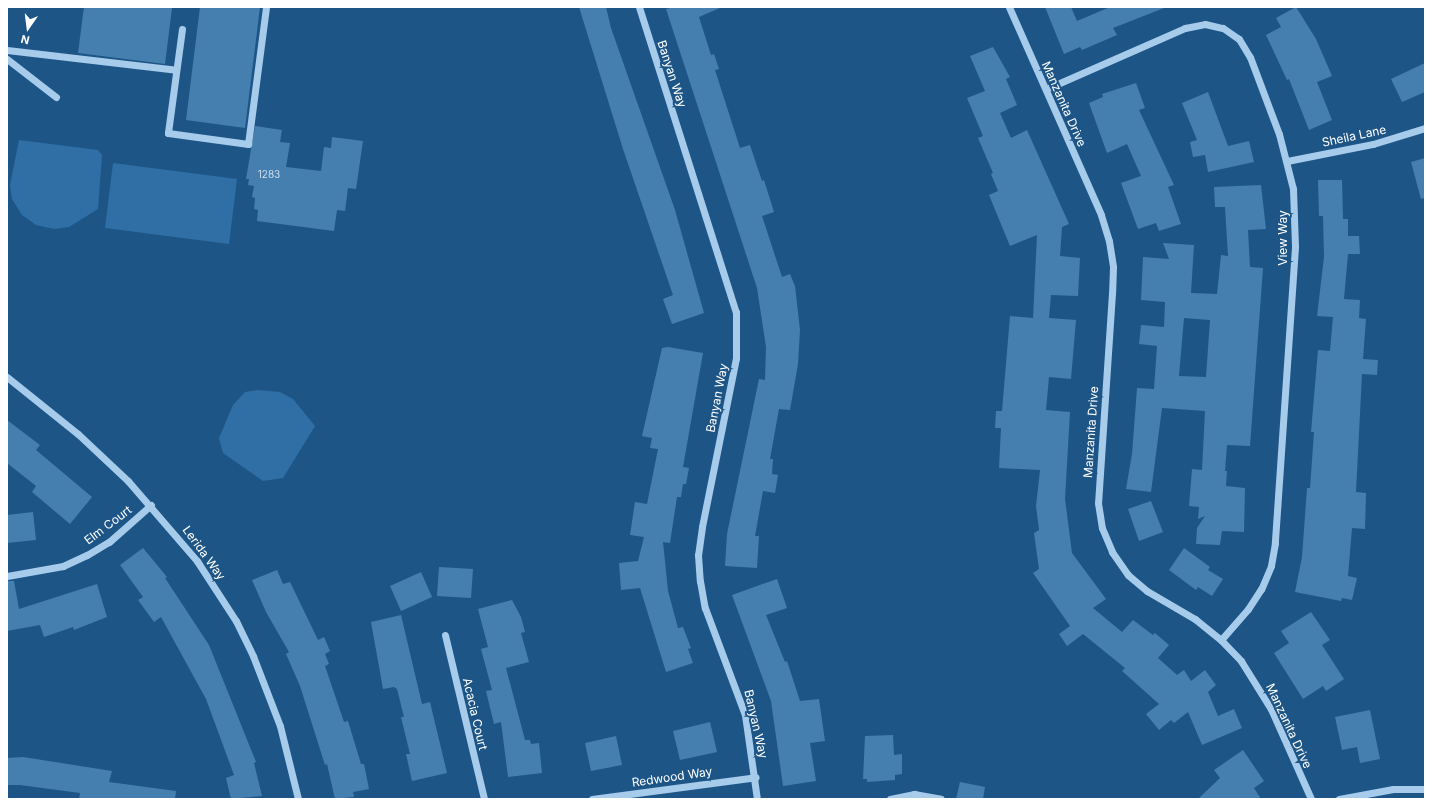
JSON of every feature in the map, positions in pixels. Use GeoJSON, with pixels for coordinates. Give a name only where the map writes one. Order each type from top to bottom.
{"type":"FeatureCollection","features":[{"type":"Feature","properties":{"kind":"street"},"geometry":{"type":"LineString","coordinates":[[182,29],[168,133],[248,144],[266,7]]}},
{"type":"Feature","properties":{"kind":"street","name":"Banyan Way"},"geometry":{"type":"LineString","coordinates":[[639,7],[736,312],[736,358],[698,554],[699,575],[705,608],[744,715],[756,777],[757,799]]}},
{"type":"Feature","properties":{"kind":"street","name":"Manzanita Drive"},"geometry":{"type":"LineString","coordinates":[[1009,7],[1101,215],[1112,267],[1098,478],[1098,504],[1102,528],[1112,552],[1128,575],[1147,591],[1195,619],[1221,640],[1256,682],[1311,799]]}},
{"type":"Feature","properties":{"kind":"street","name":"View Way"},"geometry":{"type":"LineString","coordinates":[[1046,89],[1186,28],[1205,24],[1223,28],[1239,39],[1250,57],[1287,160],[1293,189],[1295,254],[1275,543],[1270,566],[1261,589],[1248,609],[1221,640]]}},
{"type":"Feature","properties":{"kind":"street"},"geometry":{"type":"LineString","coordinates":[[7,50],[176,70]]}},
{"type":"Feature","properties":{"kind":"street"},"geometry":{"type":"LineString","coordinates":[[7,58],[56,97]]}},
{"type":"Feature","properties":{"kind":"street","name":"Sheila Lane"},"geometry":{"type":"LineString","coordinates":[[1287,160],[1373,144],[1425,128]]}},
{"type":"Feature","properties":{"kind":"street","name":"Lerida Way"},"geometry":{"type":"LineString","coordinates":[[7,377],[103,456],[152,505],[197,561],[236,621],[262,676],[280,726],[298,799]]}},
{"type":"Feature","properties":{"kind":"street","name":"Elm Court"},"geometry":{"type":"LineString","coordinates":[[7,576],[63,566],[87,555],[109,542],[152,505]]}},
{"type":"Feature","properties":{"kind":"street","name":"Acacia Court"},"geometry":{"type":"LineString","coordinates":[[445,635],[484,799]]}},
{"type":"Feature","properties":{"kind":"street","name":"Redwood Way"},"geometry":{"type":"LineString","coordinates":[[592,799],[756,777]]}},
{"type":"Feature","properties":{"kind":"street"},"geometry":{"type":"LineString","coordinates":[[1339,799],[1387,790],[1425,790]]}},
{"type":"Feature","properties":{"kind":"street"},"geometry":{"type":"LineString","coordinates":[[890,799],[914,794],[941,799]]}},
{"type":"Feature","properties":{"kind":"shaded area"},"geometry":{"type":"Polygon","coordinates":[[[19,140],[98,150],[102,155],[98,209],[69,227],[54,229],[36,225],[22,215],[12,199],[10,185],[19,140]]]}},
{"type":"Feature","properties":{"kind":"shaded area"},"geometry":{"type":"Polygon","coordinates":[[[113,163],[237,179],[229,244],[105,228],[113,163]]]}},
{"type":"Feature","properties":{"kind":"shaded area"},"geometry":{"type":"Polygon","coordinates":[[[257,390],[280,392],[293,399],[315,426],[283,478],[263,481],[223,453],[219,438],[233,405],[245,392],[257,390]]]}},
{"type":"Feature","properties":{"kind":"building"},"geometry":{"type":"Polygon","coordinates":[[[84,7],[172,8],[165,64],[78,53],[84,7]]]}},
{"type":"Feature","properties":{"kind":"building"},"geometry":{"type":"Polygon","coordinates":[[[200,7],[260,7],[245,128],[186,120],[200,7]]]}},
{"type":"Feature","properties":{"kind":"building"},"geometry":{"type":"Polygon","coordinates":[[[579,7],[606,7],[611,28],[675,210],[704,313],[672,324],[663,299],[673,295],[623,149],[579,7]]]}},
{"type":"Feature","properties":{"kind":"building"},"geometry":{"type":"Polygon","coordinates":[[[674,7],[722,7],[699,17],[711,55],[714,54],[719,69],[715,70],[740,148],[750,145],[762,181],[764,180],[774,212],[762,216],[782,277],[790,274],[795,286],[800,330],[798,364],[790,410],[779,409],[770,459],[773,459],[772,474],[778,475],[775,493],[763,491],[755,536],[759,536],[757,568],[725,566],[727,534],[759,379],[765,380],[766,347],[757,288],[666,9],[674,7]]]}},
{"type":"Feature","properties":{"kind":"building"},"geometry":{"type":"Polygon","coordinates":[[[1045,7],[1071,7],[1077,21],[1110,7],[1164,8],[1113,28],[1117,35],[1082,50],[1080,47],[1064,54],[1045,7]]]}},
{"type":"Feature","properties":{"kind":"building"},"geometry":{"type":"Polygon","coordinates":[[[1296,7],[1316,39],[1332,76],[1317,82],[1332,120],[1309,130],[1289,79],[1287,80],[1266,35],[1281,27],[1276,18],[1296,7]]]}},
{"type":"Feature","properties":{"kind":"building"},"geometry":{"type":"Polygon","coordinates":[[[993,47],[1010,77],[1006,79],[1017,105],[1000,113],[1011,138],[1027,130],[1069,224],[1062,227],[1060,256],[1080,258],[1078,296],[1051,295],[1049,318],[1076,320],[1071,379],[1049,377],[1046,410],[1070,412],[1065,499],[1072,553],[1106,599],[1093,608],[1122,632],[1133,620],[1153,635],[1155,633],[1169,645],[1158,658],[1177,675],[1184,670],[1191,681],[1205,670],[1216,685],[1208,692],[1218,716],[1234,709],[1242,728],[1202,745],[1188,712],[1174,723],[1171,720],[1159,730],[1146,714],[1159,704],[1122,671],[1125,668],[1083,634],[1067,646],[1059,634],[1070,626],[1033,573],[1039,569],[1034,533],[1039,530],[1036,506],[1040,470],[999,468],[1001,428],[995,428],[996,411],[1002,411],[1010,316],[1033,318],[1037,235],[1010,246],[989,195],[998,191],[991,174],[993,173],[978,138],[983,136],[967,98],[985,91],[970,56],[993,47]]]}},
{"type":"Feature","properties":{"kind":"building"},"geometry":{"type":"Polygon","coordinates":[[[1425,63],[1425,92],[1402,102],[1391,79],[1425,63]]]}},
{"type":"Feature","properties":{"kind":"building"},"geometry":{"type":"Polygon","coordinates":[[[1136,83],[1145,108],[1139,110],[1174,185],[1168,187],[1181,224],[1159,231],[1156,223],[1138,229],[1121,183],[1141,176],[1127,144],[1107,153],[1089,103],[1103,97],[1102,94],[1136,83]]]}},
{"type":"Feature","properties":{"kind":"building"},"geometry":{"type":"Polygon","coordinates":[[[1208,92],[1228,146],[1249,141],[1254,162],[1208,172],[1205,155],[1193,157],[1190,142],[1197,140],[1182,103],[1208,92]]]}},
{"type":"Feature","properties":{"kind":"building"},"geometry":{"type":"Polygon","coordinates":[[[255,126],[282,130],[280,142],[290,143],[286,167],[321,171],[324,147],[331,148],[332,137],[363,141],[356,189],[348,188],[345,211],[337,210],[334,231],[257,221],[258,210],[254,209],[255,198],[252,197],[254,186],[248,185],[249,179],[246,179],[255,126]]]}},
{"type":"Feature","properties":{"kind":"building"},"geometry":{"type":"Polygon","coordinates":[[[1425,158],[1425,198],[1421,199],[1411,162],[1425,158]]]}},
{"type":"Feature","properties":{"kind":"building"},"geometry":{"type":"Polygon","coordinates":[[[1318,180],[1342,180],[1343,219],[1348,219],[1348,236],[1359,236],[1360,254],[1348,254],[1344,299],[1360,300],[1359,318],[1366,319],[1363,359],[1378,360],[1377,375],[1362,374],[1356,492],[1366,493],[1365,529],[1352,528],[1348,576],[1357,578],[1352,600],[1342,598],[1341,601],[1295,592],[1302,557],[1307,488],[1310,488],[1314,432],[1311,432],[1318,350],[1330,351],[1333,317],[1317,316],[1324,257],[1323,216],[1319,216],[1318,180]]]}},
{"type":"Feature","properties":{"kind":"building"},"geometry":{"type":"Polygon","coordinates":[[[1261,185],[1266,229],[1248,230],[1250,267],[1263,268],[1250,446],[1227,445],[1225,471],[1227,471],[1226,486],[1245,488],[1244,532],[1222,531],[1220,545],[1196,544],[1197,528],[1205,516],[1198,519],[1199,507],[1189,506],[1192,469],[1202,470],[1205,411],[1162,408],[1151,492],[1126,489],[1132,454],[1137,388],[1154,389],[1157,346],[1139,344],[1141,325],[1164,327],[1165,302],[1141,300],[1143,257],[1169,259],[1163,243],[1194,245],[1191,293],[1217,294],[1221,255],[1228,256],[1225,207],[1215,207],[1214,187],[1261,185]],[[1184,318],[1179,376],[1206,377],[1210,320],[1184,318]]]}},
{"type":"Feature","properties":{"kind":"building"},"geometry":{"type":"Polygon","coordinates":[[[668,347],[703,353],[683,467],[689,468],[686,484],[683,484],[681,497],[677,497],[670,543],[663,542],[668,591],[678,628],[683,627],[691,648],[688,649],[693,663],[666,672],[640,588],[621,590],[619,563],[638,561],[644,537],[630,535],[635,502],[647,504],[658,449],[650,448],[652,438],[642,436],[662,348],[668,347]]]}},
{"type":"Feature","properties":{"kind":"building"},"geometry":{"type":"Polygon","coordinates":[[[7,420],[40,445],[36,450],[92,497],[70,524],[32,492],[36,486],[7,463],[7,420]]]}},
{"type":"Feature","properties":{"kind":"building"},"geometry":{"type":"Polygon","coordinates":[[[1151,501],[1163,532],[1139,541],[1128,509],[1151,501]]]}},
{"type":"Feature","properties":{"kind":"building"},"geometry":{"type":"Polygon","coordinates":[[[33,512],[36,540],[7,543],[7,515],[33,512]]]}},
{"type":"Feature","properties":{"kind":"building"},"geometry":{"type":"Polygon","coordinates":[[[143,548],[167,577],[165,578],[209,645],[256,762],[254,763],[262,796],[231,799],[226,778],[234,775],[206,699],[161,617],[154,622],[138,600],[143,597],[120,565],[143,548]]]}},
{"type":"Feature","properties":{"kind":"building"},"geometry":{"type":"Polygon","coordinates":[[[1184,548],[1210,567],[1208,570],[1223,579],[1212,596],[1198,587],[1196,590],[1169,570],[1184,548]]]}},
{"type":"Feature","properties":{"kind":"building"},"geometry":{"type":"Polygon","coordinates":[[[439,567],[473,569],[471,598],[437,596],[439,567]]]}},
{"type":"Feature","properties":{"kind":"building"},"geometry":{"type":"Polygon","coordinates":[[[277,570],[283,584],[290,582],[318,640],[324,637],[330,651],[325,654],[329,664],[325,666],[344,722],[348,721],[361,764],[364,764],[369,789],[353,792],[354,797],[335,799],[327,764],[325,765],[300,686],[286,654],[289,652],[266,612],[252,580],[277,570]]]}},
{"type":"Feature","properties":{"kind":"building"},"geometry":{"type":"Polygon","coordinates":[[[421,572],[432,597],[401,611],[390,586],[421,572]]]}},
{"type":"Feature","properties":{"kind":"building"},"geometry":{"type":"Polygon","coordinates":[[[777,579],[787,608],[766,615],[785,662],[787,661],[800,701],[819,699],[825,741],[810,743],[816,781],[783,786],[771,701],[732,595],[777,579]]]}},
{"type":"Feature","properties":{"kind":"building"},"geometry":{"type":"Polygon","coordinates":[[[7,581],[14,581],[19,609],[97,584],[107,617],[74,630],[73,627],[44,637],[40,625],[7,631],[7,581]]]}},
{"type":"Feature","properties":{"kind":"building"},"geometry":{"type":"Polygon","coordinates":[[[512,600],[521,617],[525,632],[521,633],[529,662],[506,668],[525,740],[530,740],[531,744],[539,743],[542,773],[508,777],[501,722],[494,724],[486,691],[492,690],[481,649],[488,647],[478,609],[512,600]]]}},
{"type":"Feature","properties":{"kind":"building"},"geometry":{"type":"Polygon","coordinates":[[[1311,612],[1330,640],[1322,645],[1344,679],[1326,691],[1323,686],[1303,699],[1274,653],[1289,643],[1281,631],[1311,612]]]}},
{"type":"Feature","properties":{"kind":"building"},"geometry":{"type":"Polygon","coordinates":[[[401,615],[422,704],[430,702],[447,773],[412,781],[406,754],[410,754],[401,717],[404,717],[397,689],[394,687],[383,689],[371,622],[401,615]]]}},
{"type":"Feature","properties":{"kind":"building"},"geometry":{"type":"Polygon","coordinates":[[[1370,710],[1380,759],[1360,763],[1357,747],[1342,750],[1335,717],[1370,710]]]}},
{"type":"Feature","properties":{"kind":"building"},"geometry":{"type":"Polygon","coordinates":[[[710,722],[717,752],[680,760],[673,731],[710,722]]]}},
{"type":"Feature","properties":{"kind":"building"},"geometry":{"type":"Polygon","coordinates":[[[893,735],[894,755],[902,754],[902,774],[895,775],[895,780],[867,782],[867,779],[863,779],[865,736],[893,735]]]}},
{"type":"Feature","properties":{"kind":"building"},"geometry":{"type":"Polygon","coordinates":[[[616,736],[622,765],[591,771],[585,743],[616,736]]]}},
{"type":"Feature","properties":{"kind":"building"},"geometry":{"type":"Polygon","coordinates":[[[1243,750],[1264,781],[1254,788],[1261,799],[1198,799],[1220,778],[1214,770],[1243,750]]]}},
{"type":"Feature","properties":{"kind":"building"},"geometry":{"type":"Polygon","coordinates":[[[23,757],[112,771],[109,782],[176,791],[175,799],[79,799],[80,793],[20,785],[7,785],[7,758],[23,757]]]}},
{"type":"Feature","properties":{"kind":"building"},"geometry":{"type":"Polygon","coordinates":[[[960,782],[985,787],[983,799],[956,799],[960,782]]]}}]}
